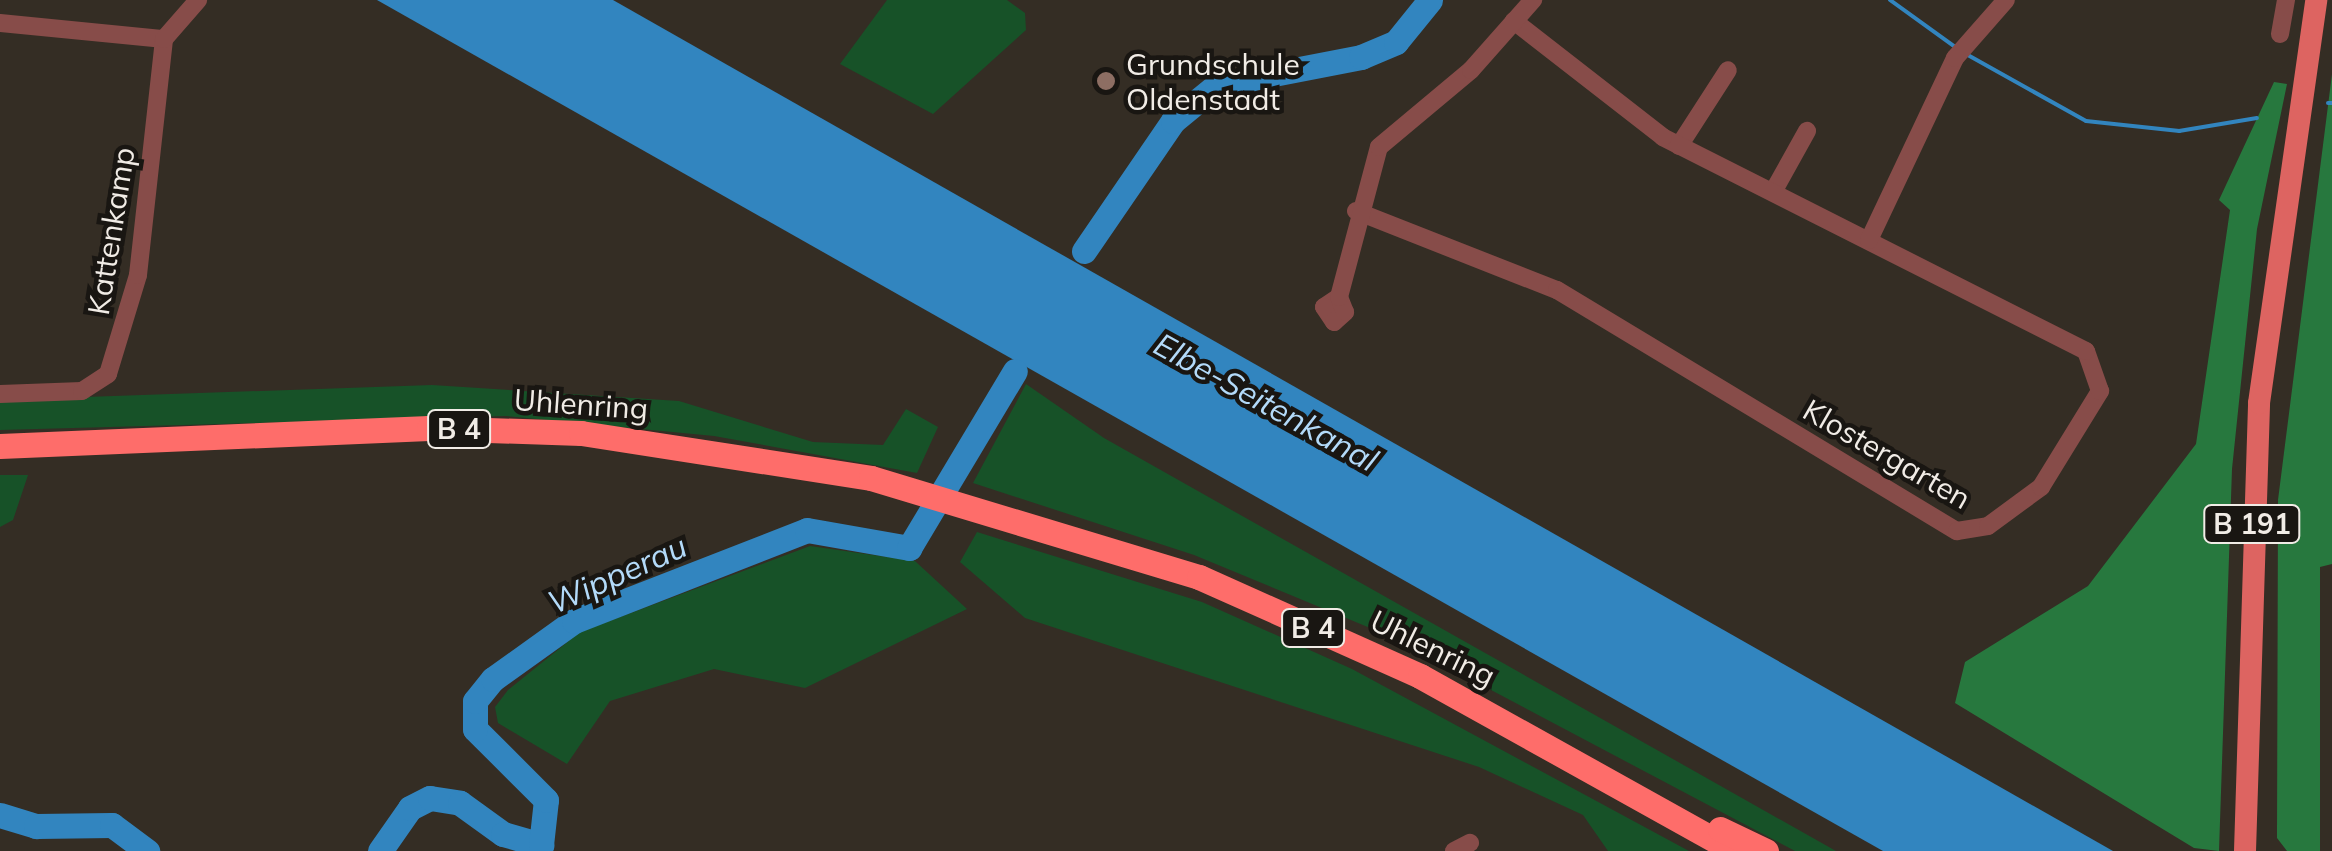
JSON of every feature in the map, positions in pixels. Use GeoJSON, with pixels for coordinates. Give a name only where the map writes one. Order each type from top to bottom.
{"type":"FeatureCollection","features":[{"type":"Feature","properties":{"kind":"highway","name":"Uhlenring"},"geometry":{"type":"LineString","coordinates":[[0,446],[429,428],[582,434],[710,446],[914,489],[1199,577],[1420,676],[1639,792],[1734,851]]}},
{"type":"Feature","properties":{"kind":"highway"},"geometry":{"type":"LineString","coordinates":[[1639,792],[1766,851]]}},
{"type":"Feature","properties":{"kind":"main road","name":"B 191"},"geometry":{"type":"LineString","coordinates":[[2245,851],[2260,403],[2300,90],[2316,0]]}},
{"type":"Feature","properties":{"kind":"street"},"geometry":{"type":"LineString","coordinates":[[0,23],[164,39],[198,0]]}},
{"type":"Feature","properties":{"kind":"street"},"geometry":{"type":"LineString","coordinates":[[1339,297],[1356,211],[1379,147],[1533,0]]}},
{"type":"Feature","properties":{"kind":"street"},"geometry":{"type":"LineString","coordinates":[[1869,240],[1955,58],[2006,0]]}},
{"type":"Feature","properties":{"kind":"street"},"geometry":{"type":"LineString","coordinates":[[2280,34],[2286,0]]}},
{"type":"Feature","properties":{"kind":"street","name":"Klostergarten"},"geometry":{"type":"LineString","coordinates":[[1356,211],[1557,290],[1972,533],[2049,477],[2100,391],[2098,371],[2086,351],[1679,146],[1514,21]]}},
{"type":"Feature","properties":{"kind":"street","name":"Kattenkamp"},"geometry":{"type":"LineString","coordinates":[[0,394],[95,388],[118,354],[138,275],[164,39]]}},
{"type":"Feature","properties":{"kind":"street"},"geometry":{"type":"LineString","coordinates":[[1679,146],[1728,70]]}},
{"type":"Feature","properties":{"kind":"street"},"geometry":{"type":"LineString","coordinates":[[1773,192],[1807,131]]}},
{"type":"Feature","properties":{"kind":"green space"},"geometry":{"type":"Polygon","coordinates":[[[887,0],[1007,0],[1025,13],[1026,30],[933,114],[840,64],[887,0]]]}},
{"type":"Feature","properties":{"kind":"green space"},"geometry":{"type":"Polygon","coordinates":[[[2332,74],[2332,564],[2320,567],[2320,851],[2287,851],[2277,838],[2278,500],[2332,74]]]}},
{"type":"Feature","properties":{"kind":"green space"},"geometry":{"type":"Polygon","coordinates":[[[2274,82],[2287,84],[2257,229],[2232,469],[2219,851],[2194,848],[1955,703],[1965,662],[2088,586],[2196,444],[2230,210],[2219,200],[2274,82]]]}},
{"type":"Feature","properties":{"kind":"green space"},"geometry":{"type":"Polygon","coordinates":[[[1026,384],[1104,438],[1836,851],[1795,851],[1387,635],[1194,555],[973,483],[1026,384]]]}},
{"type":"Feature","properties":{"kind":"green space"},"geometry":{"type":"Polygon","coordinates":[[[432,385],[679,401],[813,442],[883,445],[906,409],[938,427],[917,473],[714,436],[506,416],[0,430],[0,400],[432,385]]]}},
{"type":"Feature","properties":{"kind":"green space"},"geometry":{"type":"Polygon","coordinates":[[[0,475],[28,475],[13,520],[0,527],[0,475]]]}},
{"type":"Feature","properties":{"kind":"green space"},"geometry":{"type":"Polygon","coordinates":[[[977,532],[1202,602],[1352,669],[1689,851],[1608,851],[1583,815],[1479,767],[1025,618],[960,562],[977,532]]]}},
{"type":"Feature","properties":{"kind":"green space"},"geometry":{"type":"Polygon","coordinates":[[[810,546],[915,561],[967,609],[805,688],[714,669],[610,701],[567,764],[498,723],[495,707],[508,690],[580,632],[810,546]]]}},
{"type":"Feature","properties":{"kind":"water","name":"Elbe-Seitenkanal"},"geometry":{"type":"Polygon","coordinates":[[[377,0],[613,0],[2113,851],[1883,851],[377,0]]]}},
{"type":"Feature","properties":{"kind":"waterway","name":"Wipperau"},"geometry":{"type":"LineString","coordinates":[[1084,251],[1173,121],[1217,85],[1361,57],[1396,42],[1430,0]]}},
{"type":"Feature","properties":{"kind":"waterway"},"geometry":{"type":"LineString","coordinates":[[1890,0],[1958,49]]}},
{"type":"Feature","properties":{"kind":"waterway"},"geometry":{"type":"LineString","coordinates":[[1966,54],[2086,121],[2179,131],[2257,118]]}},
{"type":"Feature","properties":{"kind":"waterway","name":"Wipperau"},"geometry":{"type":"LineString","coordinates":[[380,851],[410,808],[430,798],[460,803],[503,834],[541,845],[546,800],[475,729],[475,701],[493,679],[574,621],[807,530],[909,548],[1015,371]]}},
{"type":"Feature","properties":{"kind":"waterway","name":"Wipperau"},"geometry":{"type":"LineString","coordinates":[[0,815],[36,826],[112,825],[147,851]]}},
{"type":"Feature","properties":{"kind":"place","name":"Grundschule Oldenstadt"},"geometry":{"type":"Point","coordinates":[1106,81]}}]}
